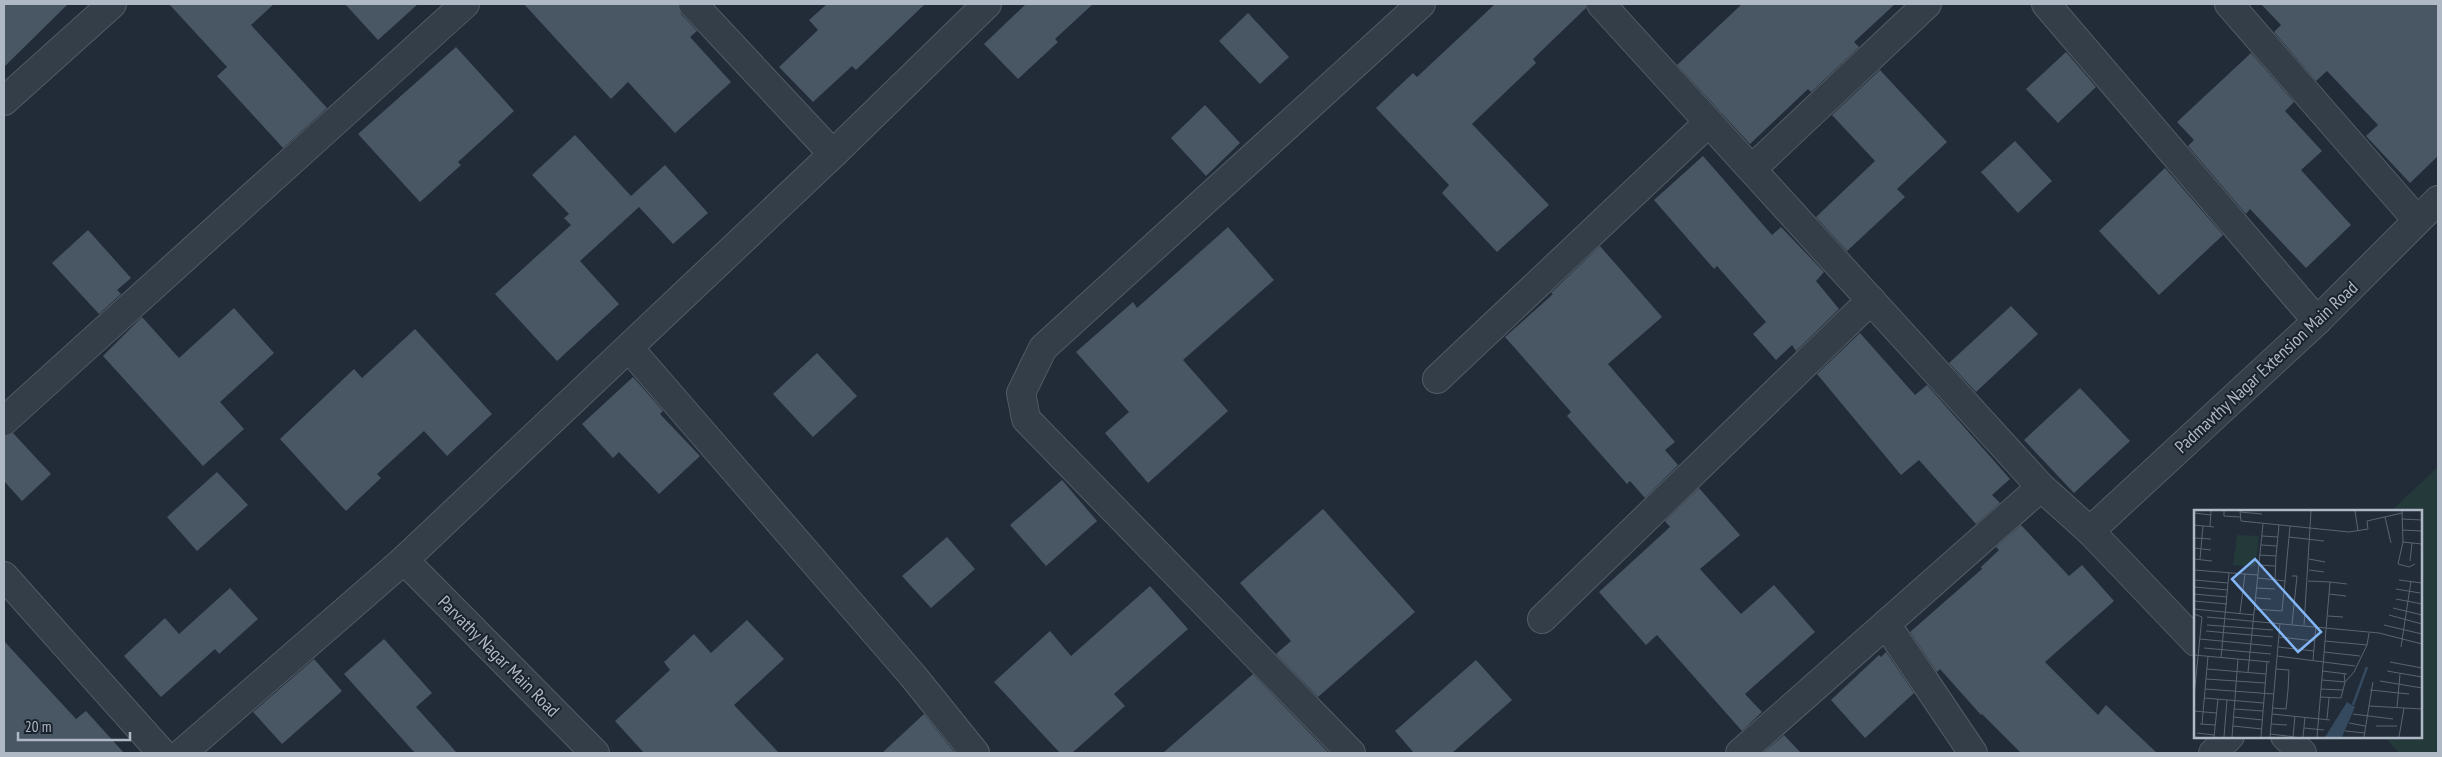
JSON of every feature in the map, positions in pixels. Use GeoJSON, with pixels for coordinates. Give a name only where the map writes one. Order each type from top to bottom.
{"type":"FeatureCollection","features":[{"type":"Feature","properties":{"kind":"street"},"geometry":{"type":"LineString","coordinates":[[4,101],[112,4]]}},
{"type":"Feature","properties":{"kind":"street"},"geometry":{"type":"LineString","coordinates":[[4,421],[465,4]]}},
{"type":"Feature","properties":{"kind":"street"},"geometry":{"type":"LineString","coordinates":[[693,4],[833,154]]}},
{"type":"Feature","properties":{"kind":"street"},"geometry":{"type":"LineString","coordinates":[[182,753],[404,560],[833,154],[987,4]]}},
{"type":"Feature","properties":{"kind":"street"},"geometry":{"type":"LineString","coordinates":[[1351,753],[1026,419],[1022,393],[1043,348],[1422,4]]}},
{"type":"Feature","properties":{"kind":"street"},"geometry":{"type":"LineString","coordinates":[[1601,4],[2041,487],[2090,531],[2194,640]]}},
{"type":"Feature","properties":{"kind":"street"},"geometry":{"type":"LineString","coordinates":[[1752,169],[1927,4]]}},
{"type":"Feature","properties":{"kind":"street"},"geometry":{"type":"LineString","coordinates":[[2046,4],[2317,321]]}},
{"type":"Feature","properties":{"kind":"street"},"geometry":{"type":"LineString","coordinates":[[2229,4],[2417,220]]}},
{"type":"Feature","properties":{"kind":"street"},"geometry":{"type":"LineString","coordinates":[[1437,380],[1709,122]]}},
{"type":"Feature","properties":{"kind":"street","name":"Padmavthy Nagar Extension Main Road"},"geometry":{"type":"LineString","coordinates":[[2090,531],[2317,321],[2438,200]]}},
{"type":"Feature","properties":{"kind":"street"},"geometry":{"type":"LineString","coordinates":[[1542,619],[1871,300]]}},
{"type":"Feature","properties":{"kind":"street"},"geometry":{"type":"LineString","coordinates":[[629,348],[913,676],[975,753]]}},
{"type":"Feature","properties":{"kind":"street"},"geometry":{"type":"LineString","coordinates":[[1740,753],[2041,487]]}},
{"type":"Feature","properties":{"kind":"street","name":"Parvathy Nagar Main Road"},"geometry":{"type":"LineString","coordinates":[[404,560],[594,753]]}},
{"type":"Feature","properties":{"kind":"street"},"geometry":{"type":"LineString","coordinates":[[4,576],[162,753]]}},
{"type":"Feature","properties":{"kind":"street"},"geometry":{"type":"LineString","coordinates":[[1886,624],[1973,753]]}},
{"type":"Feature","properties":{"kind":"street"},"geometry":{"type":"LineString","coordinates":[[2213,753],[2229,737]]}},
{"type":"Feature","properties":{"kind":"street"},"geometry":{"type":"LineString","coordinates":[[2286,737],[2302,753]]}},
{"type":"Feature","properties":{"kind":"green space"},"geometry":{"type":"Polygon","coordinates":[[[2438,467],[2438,753],[2399,753],[2385,737],[2422,737],[2422,510],[2392,510],[2438,467]]]}},
{"type":"Feature","properties":{"kind":"building"},"geometry":{"type":"Polygon","coordinates":[[[4,4],[68,4],[4,67],[4,4]]]}},
{"type":"Feature","properties":{"kind":"building"},"geometry":{"type":"Polygon","coordinates":[[[169,4],[274,4],[251,25],[327,108],[283,148],[217,76],[227,67],[169,4]]]}},
{"type":"Feature","properties":{"kind":"building"},"geometry":{"type":"Polygon","coordinates":[[[345,4],[418,4],[378,40],[345,4]]]}},
{"type":"Feature","properties":{"kind":"building"},"geometry":{"type":"Polygon","coordinates":[[[524,4],[678,4],[681,14],[697,31],[690,37],[731,82],[675,133],[628,82],[611,99],[524,4]]]}},
{"type":"Feature","properties":{"kind":"building"},"geometry":{"type":"Polygon","coordinates":[[[827,4],[925,4],[856,70],[852,66],[813,102],[779,67],[818,30],[809,20],[827,4]]]}},
{"type":"Feature","properties":{"kind":"building"},"geometry":{"type":"Polygon","coordinates":[[[1026,4],[1093,4],[1055,39],[1058,42],[1018,79],[984,44],[1026,4]]]}},
{"type":"Feature","properties":{"kind":"building"},"geometry":{"type":"Polygon","coordinates":[[[1495,4],[1586,4],[1586,8],[1533,59],[1536,63],[1472,124],[1549,205],[1497,252],[1442,193],[1449,185],[1376,108],[1413,73],[1417,77],[1495,4]]]}},
{"type":"Feature","properties":{"kind":"building"},"geometry":{"type":"Polygon","coordinates":[[[1742,4],[1895,4],[1854,42],[1859,47],[1811,92],[1808,89],[1750,144],[1677,65],[1742,4]]]}},
{"type":"Feature","properties":{"kind":"building"},"geometry":{"type":"Polygon","coordinates":[[[2261,4],[2438,4],[2438,156],[2410,183],[2366,136],[2378,125],[2327,71],[2316,81],[2274,32],[2281,25],[2261,4]]]}},
{"type":"Feature","properties":{"kind":"building"},"geometry":{"type":"Polygon","coordinates":[[[1248,13],[1289,57],[1260,84],[1219,41],[1248,13]]]}},
{"type":"Feature","properties":{"kind":"building"},"geometry":{"type":"Polygon","coordinates":[[[456,47],[514,111],[458,162],[461,165],[420,202],[358,134],[456,47]]]}},
{"type":"Feature","properties":{"kind":"building"},"geometry":{"type":"Polygon","coordinates":[[[2066,52],[2096,87],[2058,123],[2026,89],[2066,52]]]}},
{"type":"Feature","properties":{"kind":"building"},"geometry":{"type":"Polygon","coordinates":[[[2251,53],[2294,102],[2285,111],[2322,151],[2301,170],[2351,225],[2306,268],[2250,209],[2246,214],[2188,146],[2194,140],[2177,122],[2251,53]]]}},
{"type":"Feature","properties":{"kind":"building"},"geometry":{"type":"Polygon","coordinates":[[[1880,70],[1947,142],[1897,189],[1905,197],[1847,251],[1816,217],[1875,161],[1832,115],[1880,70]]]}},
{"type":"Feature","properties":{"kind":"building"},"geometry":{"type":"Polygon","coordinates":[[[1205,105],[1240,143],[1206,176],[1171,138],[1205,105]]]}},
{"type":"Feature","properties":{"kind":"building"},"geometry":{"type":"Polygon","coordinates":[[[575,135],[631,196],[665,165],[708,213],[673,244],[639,207],[580,261],[619,304],[557,361],[495,294],[571,225],[564,218],[569,214],[532,175],[575,135]]]}},
{"type":"Feature","properties":{"kind":"building"},"geometry":{"type":"Polygon","coordinates":[[[2015,141],[2052,181],[2018,213],[1981,172],[2015,141]]]}},
{"type":"Feature","properties":{"kind":"building"},"geometry":{"type":"Polygon","coordinates":[[[1703,156],[1772,235],[1781,227],[1824,272],[1816,281],[1839,309],[1796,351],[1792,345],[1776,360],[1753,334],[1766,322],[1717,266],[1714,269],[1654,200],[1703,156]]]}},
{"type":"Feature","properties":{"kind":"building"},"geometry":{"type":"Polygon","coordinates":[[[2165,168],[2223,235],[2159,295],[2099,231],[2165,168]]]}},
{"type":"Feature","properties":{"kind":"building"},"geometry":{"type":"Polygon","coordinates":[[[1228,227],[1274,280],[1183,360],[1228,411],[1148,483],[1105,433],[1129,412],[1076,352],[1133,302],[1137,308],[1228,227]]]}},
{"type":"Feature","properties":{"kind":"building"},"geometry":{"type":"Polygon","coordinates":[[[88,230],[131,278],[117,290],[121,294],[99,314],[52,263],[88,230]]]}},
{"type":"Feature","properties":{"kind":"building"},"geometry":{"type":"Polygon","coordinates":[[[1600,246],[1662,317],[1608,364],[1675,442],[1665,450],[1678,465],[1645,498],[1630,481],[1627,484],[1567,416],[1571,412],[1505,337],[1553,294],[1551,293],[1600,246]]]}},
{"type":"Feature","properties":{"kind":"building"},"geometry":{"type":"Polygon","coordinates":[[[2011,306],[2038,334],[1976,392],[1949,363],[2011,306]]]}},
{"type":"Feature","properties":{"kind":"building"},"geometry":{"type":"Polygon","coordinates":[[[234,308],[274,353],[220,402],[244,429],[203,466],[103,356],[142,317],[179,358],[234,308]]]}},
{"type":"Feature","properties":{"kind":"building"},"geometry":{"type":"Polygon","coordinates":[[[415,329],[492,414],[447,456],[424,431],[377,474],[381,478],[346,511],[280,439],[354,369],[362,378],[415,329]]]}},
{"type":"Feature","properties":{"kind":"building"},"geometry":{"type":"Polygon","coordinates":[[[1860,333],[1915,395],[1927,385],[2010,479],[1992,495],[2000,503],[1976,524],[1919,460],[1901,475],[1817,374],[1860,333]]]}},
{"type":"Feature","properties":{"kind":"building"},"geometry":{"type":"Polygon","coordinates":[[[817,353],[857,396],[813,437],[773,394],[817,353]]]}},
{"type":"Feature","properties":{"kind":"building"},"geometry":{"type":"Polygon","coordinates":[[[633,377],[663,411],[660,414],[700,456],[659,494],[619,452],[613,458],[582,424],[633,377]]]}},
{"type":"Feature","properties":{"kind":"building"},"geometry":{"type":"Polygon","coordinates":[[[2080,388],[2130,441],[2074,493],[2024,440],[2080,388]]]}},
{"type":"Feature","properties":{"kind":"building"},"geometry":{"type":"Polygon","coordinates":[[[13,433],[51,474],[22,501],[4,481],[4,436],[13,433]]]}},
{"type":"Feature","properties":{"kind":"building"},"geometry":{"type":"Polygon","coordinates":[[[217,472],[248,505],[197,551],[167,517],[217,472]]]}},
{"type":"Feature","properties":{"kind":"building"},"geometry":{"type":"Polygon","coordinates":[[[1062,480],[1097,521],[1046,566],[1010,525],[1062,480]]]}},
{"type":"Feature","properties":{"kind":"building"},"geometry":{"type":"Polygon","coordinates":[[[1699,488],[1740,535],[1700,569],[1741,614],[1774,585],[1815,632],[1745,694],[1762,712],[1742,731],[1657,635],[1646,645],[1599,592],[1670,527],[1665,521],[1699,488]]]}},
{"type":"Feature","properties":{"kind":"building"},"geometry":{"type":"Polygon","coordinates":[[[1323,509],[1415,612],[1318,697],[1276,654],[1291,641],[1240,583],[1323,509]]]}},
{"type":"Feature","properties":{"kind":"building"},"geometry":{"type":"Polygon","coordinates":[[[2021,525],[2069,576],[2082,565],[2114,601],[2045,662],[2098,715],[2106,705],[2157,753],[2021,753],[1981,715],[1940,669],[1937,672],[1910,632],[1982,569],[1981,567],[1999,550],[1996,547],[2021,525]]]}},
{"type":"Feature","properties":{"kind":"building"},"geometry":{"type":"Polygon","coordinates":[[[947,537],[975,569],[931,608],[902,576],[947,537]]]}},
{"type":"Feature","properties":{"kind":"building"},"geometry":{"type":"Polygon","coordinates":[[[1150,586],[1188,629],[1114,694],[1125,706],[1072,753],[1060,753],[994,682],[1050,631],[1071,656],[1150,586]]]}},
{"type":"Feature","properties":{"kind":"building"},"geometry":{"type":"Polygon","coordinates":[[[230,588],[258,619],[219,654],[215,649],[161,697],[124,656],[165,618],[179,634],[230,588]]]}},
{"type":"Feature","properties":{"kind":"building"},"geometry":{"type":"Polygon","coordinates":[[[747,620],[784,659],[734,705],[779,753],[644,753],[615,721],[670,670],[664,662],[694,634],[711,653],[747,620]]]}},
{"type":"Feature","properties":{"kind":"building"},"geometry":{"type":"Polygon","coordinates":[[[384,639],[432,693],[416,707],[457,753],[415,753],[344,674],[384,639]]]}},
{"type":"Feature","properties":{"kind":"building"},"geometry":{"type":"Polygon","coordinates":[[[4,641],[76,719],[86,711],[124,753],[4,753],[4,641]]]}},
{"type":"Feature","properties":{"kind":"building"},"geometry":{"type":"Polygon","coordinates":[[[1886,652],[1914,693],[1865,738],[1831,700],[1879,655],[1881,657],[1886,652]]]}},
{"type":"Feature","properties":{"kind":"building"},"geometry":{"type":"Polygon","coordinates":[[[314,659],[342,691],[282,744],[253,712],[314,659]]]}},
{"type":"Feature","properties":{"kind":"building"},"geometry":{"type":"Polygon","coordinates":[[[1476,660],[1512,700],[1452,753],[1414,753],[1395,731],[1476,660]]]}},
{"type":"Feature","properties":{"kind":"building"},"geometry":{"type":"Polygon","coordinates":[[[1253,674],[1329,753],[1163,753],[1253,674]]]}},
{"type":"Feature","properties":{"kind":"building"},"geometry":{"type":"Polygon","coordinates":[[[924,714],[955,753],[882,753],[924,714]]]}},
{"type":"Feature","properties":{"kind":"building"},"geometry":{"type":"Polygon","coordinates":[[[1784,735],[1801,753],[1763,753],[1784,735]]]}}]}
